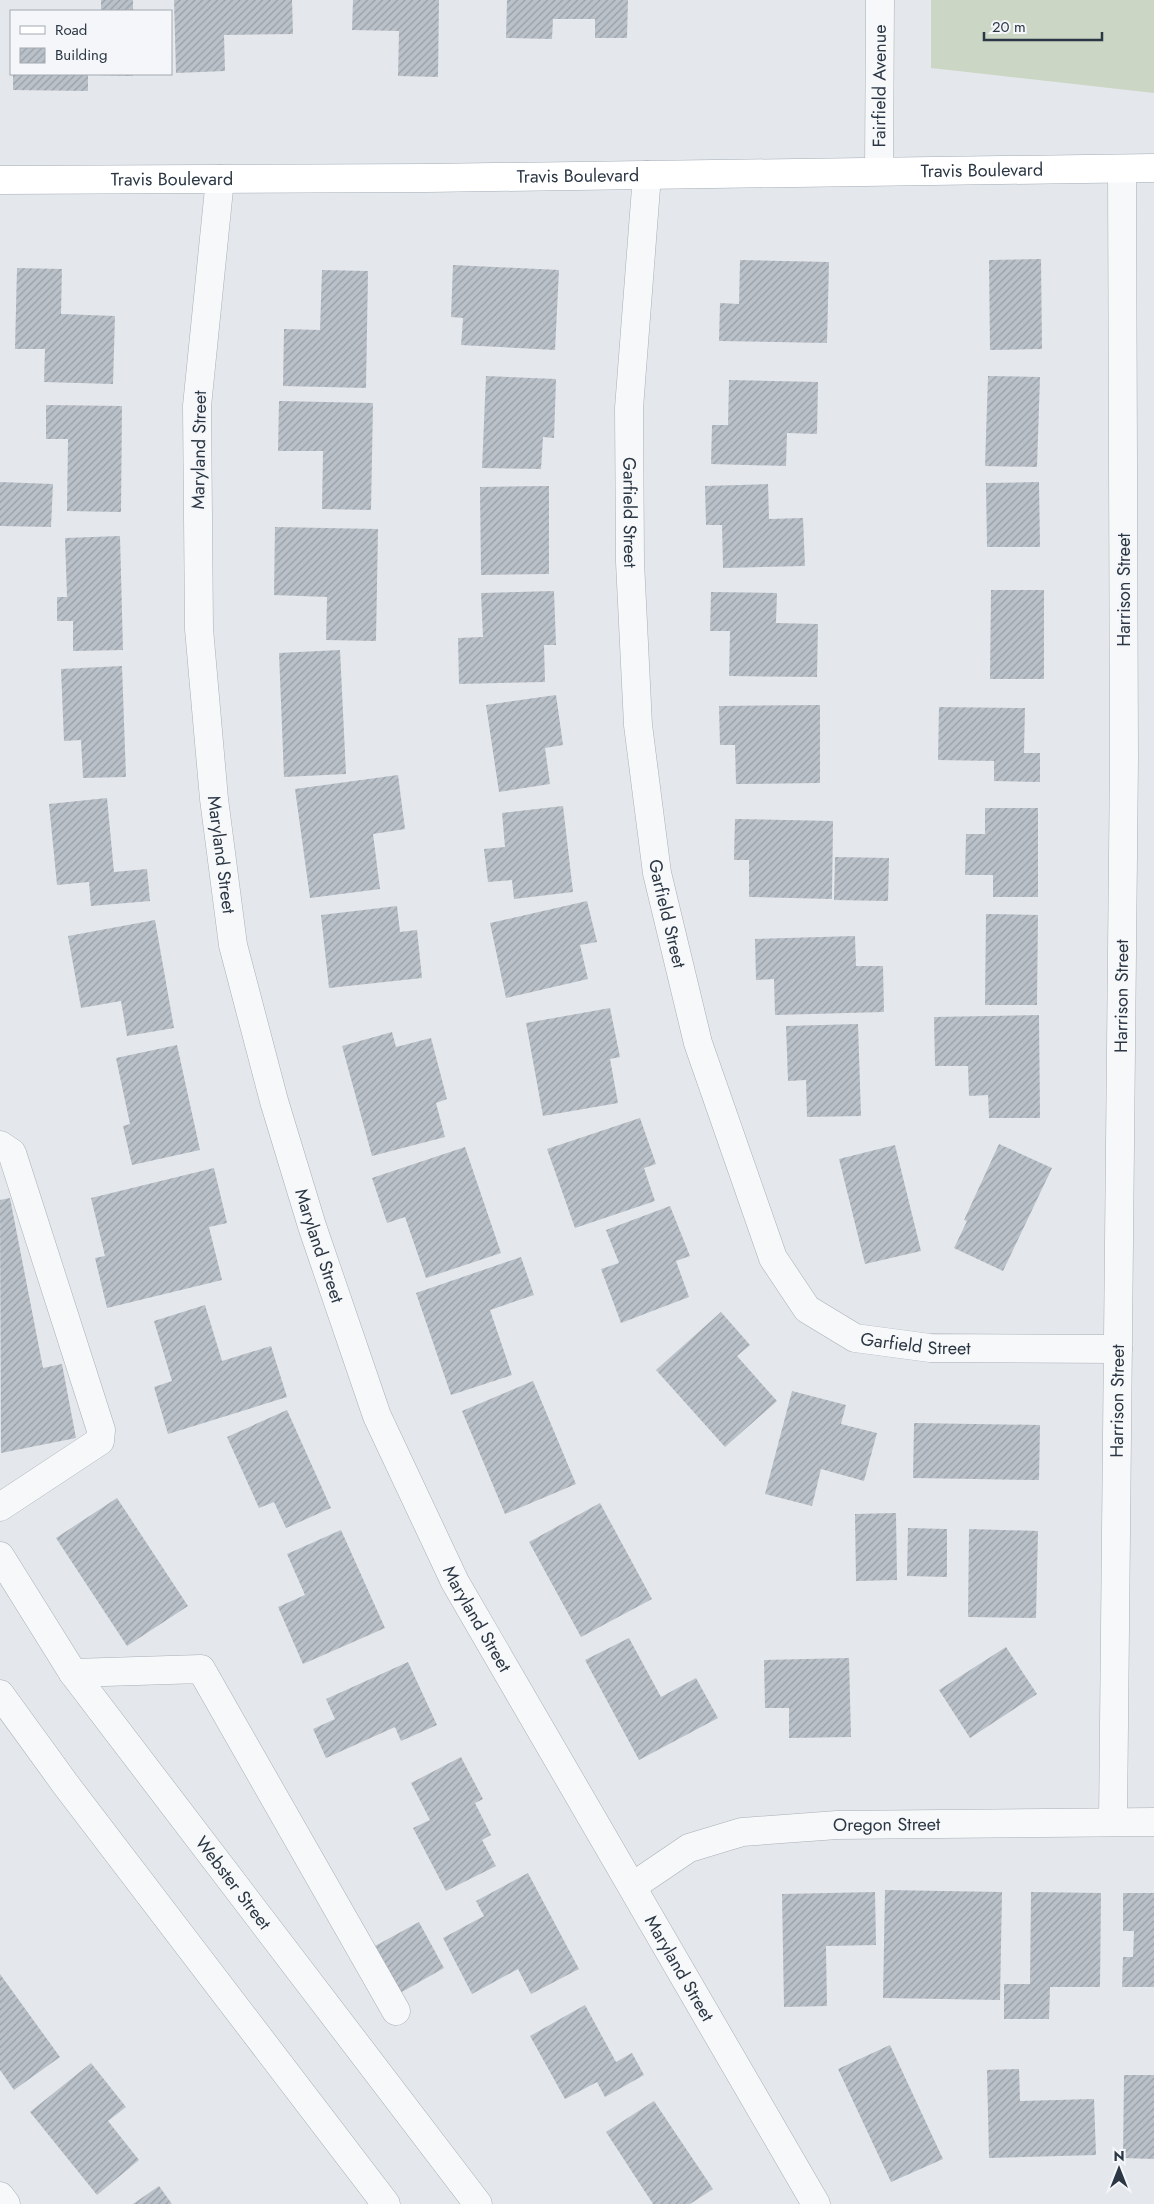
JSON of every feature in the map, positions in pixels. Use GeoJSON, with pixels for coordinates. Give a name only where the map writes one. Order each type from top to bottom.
{"type":"FeatureCollection","features":[{"type":"Feature","properties":{"kind":"main road","name":"Travis Boulevard"},"geometry":{"type":"LineString","coordinates":[[0,180],[647,175],[1154,168]]}},
{"type":"Feature","properties":{"kind":"street","name":"Fairfield Avenue"},"geometry":{"type":"LineString","coordinates":[[879,171],[880,0]]}},
{"type":"Feature","properties":{"kind":"street","name":"Harrison Street"},"geometry":{"type":"LineString","coordinates":[[1113,1822],[1124,769],[1122,169]]}},
{"type":"Feature","properties":{"kind":"street","name":"Garfield Street"},"geometry":{"type":"LineString","coordinates":[[647,175],[629,408],[630,562],[638,725],[657,873],[698,1044],[773,1258],[808,1309],[855,1338],[930,1348],[1118,1349]]}},
{"type":"Feature","properties":{"kind":"street","name":"Maryland Street"},"geometry":{"type":"LineString","coordinates":[[220,178],[197,406],[199,629],[214,799],[234,946],[274,1101],[298,1182],[377,1416],[455,1582],[816,2204]]}},
{"type":"Feature","properties":{"kind":"street"},"geometry":{"type":"LineString","coordinates":[[0,1145],[12,1153],[101,1430],[100,1441],[0,1507]]}},
{"type":"Feature","properties":{"kind":"street","name":"Webster Street"},"geometry":{"type":"LineString","coordinates":[[0,1556],[73,1673],[478,2204]]}},
{"type":"Feature","properties":{"kind":"street"},"geometry":{"type":"LineString","coordinates":[[73,1673],[201,1669],[396,2011]]}},
{"type":"Feature","properties":{"kind":"street"},"geometry":{"type":"LineString","coordinates":[[0,1694],[66,1785],[386,2204]]}},
{"type":"Feature","properties":{"kind":"street","name":"Oregon Street"},"geometry":{"type":"LineString","coordinates":[[633,1886],[689,1848],[742,1832],[837,1825],[1154,1822]]}},
{"type":"Feature","properties":{"kind":"street"},"geometry":{"type":"LineString","coordinates":[[0,2196],[6,2204]]}},
{"type":"Feature","properties":{"kind":"green space"},"geometry":{"type":"Polygon","coordinates":[[[931,0],[1154,0],[1154,93],[931,68],[931,0]]]}},
{"type":"Feature","properties":{"kind":"building"},"geometry":{"type":"Polygon","coordinates":[[[101,0],[133,0],[133,10],[101,10],[101,0]]]}},
{"type":"Feature","properties":{"kind":"building"},"geometry":{"type":"Polygon","coordinates":[[[174,0],[292,0],[293,34],[224,35],[225,71],[176,73],[174,0]]]}},
{"type":"Feature","properties":{"kind":"building"},"geometry":{"type":"Polygon","coordinates":[[[353,0],[439,0],[438,77],[398,76],[399,31],[352,30],[353,0]]]}},
{"type":"Feature","properties":{"kind":"building"},"geometry":{"type":"Polygon","coordinates":[[[507,0],[628,0],[627,38],[595,38],[595,19],[553,19],[552,39],[506,38],[507,0]]]}},
{"type":"Feature","properties":{"kind":"building"},"geometry":{"type":"Polygon","coordinates":[[[13,75],[88,75],[88,91],[13,90],[13,75]]]}},
{"type":"Feature","properties":{"kind":"building"},"geometry":{"type":"Polygon","coordinates":[[[97,75],[133,75],[133,76],[97,75]]]}},
{"type":"Feature","properties":{"kind":"building"},"geometry":{"type":"Polygon","coordinates":[[[1041,259],[1042,349],[990,350],[989,260],[1041,259]]]}},
{"type":"Feature","properties":{"kind":"building"},"geometry":{"type":"Polygon","coordinates":[[[740,260],[829,262],[827,343],[719,341],[720,303],[739,304],[740,260]]]}},
{"type":"Feature","properties":{"kind":"building"},"geometry":{"type":"Polygon","coordinates":[[[453,265],[559,270],[555,350],[461,345],[463,318],[451,317],[453,265]]]}},
{"type":"Feature","properties":{"kind":"building"},"geometry":{"type":"Polygon","coordinates":[[[17,268],[62,269],[61,314],[115,316],[113,384],[44,382],[45,349],[15,349],[17,268]]]}},
{"type":"Feature","properties":{"kind":"building"},"geometry":{"type":"Polygon","coordinates":[[[322,270],[368,271],[366,388],[283,386],[284,329],[320,330],[322,270]]]}},
{"type":"Feature","properties":{"kind":"building"},"geometry":{"type":"Polygon","coordinates":[[[486,376],[556,379],[554,438],[543,437],[541,469],[482,468],[486,376]]]}},
{"type":"Feature","properties":{"kind":"building"},"geometry":{"type":"Polygon","coordinates":[[[988,376],[1040,377],[1037,467],[985,466],[988,376]]]}},
{"type":"Feature","properties":{"kind":"building"},"geometry":{"type":"Polygon","coordinates":[[[729,380],[818,382],[817,434],[787,433],[786,466],[711,464],[712,425],[728,425],[729,380]]]}},
{"type":"Feature","properties":{"kind":"building"},"geometry":{"type":"Polygon","coordinates":[[[279,401],[373,403],[371,510],[322,509],[323,451],[278,451],[279,401]]]}},
{"type":"Feature","properties":{"kind":"building"},"geometry":{"type":"Polygon","coordinates":[[[46,405],[122,406],[121,512],[67,511],[68,439],[46,439],[46,405]]]}},
{"type":"Feature","properties":{"kind":"building"},"geometry":{"type":"Polygon","coordinates":[[[0,482],[53,484],[51,527],[0,526],[0,482]]]}},
{"type":"Feature","properties":{"kind":"building"},"geometry":{"type":"Polygon","coordinates":[[[1039,482],[1040,547],[987,547],[986,483],[1039,482]]]}},
{"type":"Feature","properties":{"kind":"building"},"geometry":{"type":"Polygon","coordinates":[[[768,484],[769,519],[803,518],[805,566],[723,568],[722,525],[706,525],[705,486],[768,484]]]}},
{"type":"Feature","properties":{"kind":"building"},"geometry":{"type":"Polygon","coordinates":[[[549,486],[549,574],[481,575],[480,487],[549,486]]]}},
{"type":"Feature","properties":{"kind":"building"},"geometry":{"type":"Polygon","coordinates":[[[275,527],[378,529],[376,641],[326,640],[327,597],[274,595],[275,527]]]}},
{"type":"Feature","properties":{"kind":"building"},"geometry":{"type":"Polygon","coordinates":[[[120,536],[123,650],[73,651],[73,621],[57,621],[57,597],[67,597],[65,538],[120,536]]]}},
{"type":"Feature","properties":{"kind":"building"},"geometry":{"type":"Polygon","coordinates":[[[991,590],[1044,590],[1044,679],[990,679],[991,590]]]}},
{"type":"Feature","properties":{"kind":"building"},"geometry":{"type":"Polygon","coordinates":[[[554,591],[556,645],[544,645],[545,682],[459,684],[458,638],[483,637],[481,593],[554,591]]]}},
{"type":"Feature","properties":{"kind":"building"},"geometry":{"type":"Polygon","coordinates":[[[711,592],[777,593],[776,623],[818,624],[817,677],[729,676],[730,631],[710,631],[711,592]]]}},
{"type":"Feature","properties":{"kind":"building"},"geometry":{"type":"Polygon","coordinates":[[[340,650],[346,774],[284,777],[279,653],[340,650]]]}},
{"type":"Feature","properties":{"kind":"building"},"geometry":{"type":"Polygon","coordinates":[[[122,666],[126,777],[83,778],[81,740],[64,741],[61,669],[122,666]]]}},
{"type":"Feature","properties":{"kind":"building"},"geometry":{"type":"Polygon","coordinates":[[[556,695],[563,745],[545,748],[550,784],[499,792],[486,705],[556,695]]]}},
{"type":"Feature","properties":{"kind":"building"},"geometry":{"type":"Polygon","coordinates":[[[820,705],[820,783],[736,784],[735,745],[720,745],[719,706],[820,705]]]}},
{"type":"Feature","properties":{"kind":"building"},"geometry":{"type":"Polygon","coordinates":[[[939,707],[1025,708],[1024,753],[1040,753],[1040,782],[994,781],[994,761],[938,760],[939,707]]]}},
{"type":"Feature","properties":{"kind":"building"},"geometry":{"type":"Polygon","coordinates":[[[398,775],[405,829],[373,834],[380,889],[310,898],[295,789],[398,775]]]}},
{"type":"Feature","properties":{"kind":"building"},"geometry":{"type":"Polygon","coordinates":[[[107,798],[114,872],[147,869],[150,901],[91,906],[89,882],[57,885],[49,804],[107,798]]]}},
{"type":"Feature","properties":{"kind":"building"},"geometry":{"type":"Polygon","coordinates":[[[563,806],[573,892],[514,899],[512,880],[488,882],[484,849],[505,847],[502,813],[563,806]]]}},
{"type":"Feature","properties":{"kind":"building"},"geometry":{"type":"Polygon","coordinates":[[[985,808],[1038,808],[1038,897],[993,897],[993,875],[965,875],[966,834],[985,834],[985,808]]]}},
{"type":"Feature","properties":{"kind":"building"},"geometry":{"type":"Polygon","coordinates":[[[735,819],[833,821],[832,899],[749,897],[749,860],[734,860],[735,819]]]}},
{"type":"Feature","properties":{"kind":"building"},"geometry":{"type":"Polygon","coordinates":[[[835,857],[889,858],[888,901],[834,900],[835,857]]]}},
{"type":"Feature","properties":{"kind":"building"},"geometry":{"type":"Polygon","coordinates":[[[587,901],[597,942],[580,945],[588,979],[506,998],[490,923],[587,901]]]}},
{"type":"Feature","properties":{"kind":"building"},"geometry":{"type":"Polygon","coordinates":[[[397,906],[400,932],[417,930],[422,978],[329,988],[321,915],[397,906]]]}},
{"type":"Feature","properties":{"kind":"building"},"geometry":{"type":"Polygon","coordinates":[[[986,914],[1038,915],[1037,1005],[985,1005],[986,914]]]}},
{"type":"Feature","properties":{"kind":"building"},"geometry":{"type":"Polygon","coordinates":[[[155,920],[174,1028],[127,1036],[121,1001],[81,1008],[68,936],[155,920]]]}},
{"type":"Feature","properties":{"kind":"building"},"geometry":{"type":"Polygon","coordinates":[[[855,936],[856,966],[883,966],[884,1012],[775,1015],[774,979],[756,980],[755,939],[855,936]]]}},
{"type":"Feature","properties":{"kind":"building"},"geometry":{"type":"Polygon","coordinates":[[[610,1008],[620,1057],[610,1059],[618,1103],[543,1116],[526,1023],[610,1008]]]}},
{"type":"Feature","properties":{"kind":"building"},"geometry":{"type":"Polygon","coordinates":[[[1039,1015],[1040,1118],[989,1118],[988,1095],[969,1096],[968,1066],[935,1066],[934,1017],[1039,1015]]]}},
{"type":"Feature","properties":{"kind":"building"},"geometry":{"type":"Polygon","coordinates":[[[858,1024],[861,1116],[807,1117],[806,1080],[788,1081],[786,1026],[858,1024]]]}},
{"type":"Feature","properties":{"kind":"building"},"geometry":{"type":"Polygon","coordinates":[[[392,1032],[396,1047],[431,1038],[447,1099],[436,1103],[445,1137],[372,1156],[342,1046],[392,1032]]]}},
{"type":"Feature","properties":{"kind":"building"},"geometry":{"type":"Polygon","coordinates":[[[177,1045],[200,1150],[132,1165],[123,1126],[130,1124],[116,1058],[177,1045]]]}},
{"type":"Feature","properties":{"kind":"building"},"geometry":{"type":"Polygon","coordinates":[[[640,1118],[656,1164],[644,1168],[655,1201],[575,1228],[547,1149],[640,1118]]]}},
{"type":"Feature","properties":{"kind":"building"},"geometry":{"type":"Polygon","coordinates":[[[999,1144],[1052,1168],[1003,1271],[954,1248],[967,1221],[964,1220],[999,1144]]]}},
{"type":"Feature","properties":{"kind":"building"},"geometry":{"type":"Polygon","coordinates":[[[895,1145],[921,1251],[865,1264],[839,1159],[895,1145]]]}},
{"type":"Feature","properties":{"kind":"building"},"geometry":{"type":"Polygon","coordinates":[[[465,1147],[501,1253],[426,1278],[405,1217],[387,1223],[372,1178],[465,1147]]]}},
{"type":"Feature","properties":{"kind":"building"},"geometry":{"type":"Polygon","coordinates":[[[214,1168],[227,1223],[209,1227],[222,1280],[107,1308],[95,1258],[105,1256],[91,1198],[214,1168]]]}},
{"type":"Feature","properties":{"kind":"building"},"geometry":{"type":"Polygon","coordinates":[[[10,1198],[43,1368],[62,1364],[76,1438],[1,1453],[0,1200],[10,1198]]]}},
{"type":"Feature","properties":{"kind":"building"},"geometry":{"type":"Polygon","coordinates":[[[670,1206],[690,1256],[676,1261],[689,1297],[621,1323],[601,1269],[619,1263],[606,1230],[670,1206]]]}},
{"type":"Feature","properties":{"kind":"building"},"geometry":{"type":"Polygon","coordinates":[[[521,1257],[534,1295],[490,1310],[512,1375],[451,1395],[416,1293],[521,1257]]]}},
{"type":"Feature","properties":{"kind":"building"},"geometry":{"type":"Polygon","coordinates":[[[205,1305],[222,1361],[271,1346],[287,1397],[168,1434],[154,1387],[172,1381],[154,1321],[205,1305]]]}},
{"type":"Feature","properties":{"kind":"building"},"geometry":{"type":"Polygon","coordinates":[[[721,1312],[750,1345],[737,1356],[777,1401],[725,1447],[656,1370],[721,1312]]]}},
{"type":"Feature","properties":{"kind":"building"},"geometry":{"type":"Polygon","coordinates":[[[533,1381],[576,1484],[505,1514],[462,1411],[533,1381]]]}},
{"type":"Feature","properties":{"kind":"building"},"geometry":{"type":"Polygon","coordinates":[[[792,1391],[846,1405],[841,1424],[877,1433],[864,1481],[821,1469],[812,1506],[765,1494],[792,1391]]]}},
{"type":"Feature","properties":{"kind":"building"},"geometry":{"type":"Polygon","coordinates":[[[287,1410],[331,1508],[286,1528],[274,1502],[259,1508],[227,1437],[287,1410]]]}},
{"type":"Feature","properties":{"kind":"building"},"geometry":{"type":"Polygon","coordinates":[[[914,1423],[1040,1425],[1039,1480],[913,1478],[914,1423]]]}},
{"type":"Feature","properties":{"kind":"building"},"geometry":{"type":"Polygon","coordinates":[[[117,1498],[188,1606],[127,1646],[56,1538],[117,1498]]]}},
{"type":"Feature","properties":{"kind":"building"},"geometry":{"type":"Polygon","coordinates":[[[600,1503],[652,1599],[581,1637],[529,1542],[600,1503]]]}},
{"type":"Feature","properties":{"kind":"building"},"geometry":{"type":"Polygon","coordinates":[[[896,1513],[897,1580],[856,1581],[855,1514],[896,1513]]]}},
{"type":"Feature","properties":{"kind":"building"},"geometry":{"type":"Polygon","coordinates":[[[908,1528],[947,1529],[947,1577],[907,1576],[908,1528]]]}},
{"type":"Feature","properties":{"kind":"building"},"geometry":{"type":"Polygon","coordinates":[[[969,1529],[1038,1531],[1036,1618],[968,1617],[969,1529]]]}},
{"type":"Feature","properties":{"kind":"building"},"geometry":{"type":"Polygon","coordinates":[[[341,1530],[385,1628],[303,1664],[278,1607],[305,1595],[287,1554],[341,1530]]]}},
{"type":"Feature","properties":{"kind":"building"},"geometry":{"type":"Polygon","coordinates":[[[629,1638],[661,1697],[696,1678],[718,1718],[639,1760],[585,1660],[629,1638]]]}},
{"type":"Feature","properties":{"kind":"building"},"geometry":{"type":"Polygon","coordinates":[[[1006,1647],[1037,1694],[970,1738],[939,1690],[1006,1647]]]}},
{"type":"Feature","properties":{"kind":"building"},"geometry":{"type":"Polygon","coordinates":[[[849,1658],[851,1737],[789,1738],[789,1708],[765,1708],[764,1660],[849,1658]]]}},
{"type":"Feature","properties":{"kind":"building"},"geometry":{"type":"Polygon","coordinates":[[[408,1662],[437,1725],[401,1741],[395,1727],[326,1758],[313,1729],[335,1719],[326,1699],[408,1662]]]}},
{"type":"Feature","properties":{"kind":"building"},"geometry":{"type":"Polygon","coordinates":[[[461,1757],[483,1799],[475,1803],[491,1835],[482,1840],[496,1866],[446,1891],[413,1828],[430,1820],[411,1783],[461,1757]]]}},
{"type":"Feature","properties":{"kind":"building"},"geometry":{"type":"Polygon","coordinates":[[[528,1873],[579,1969],[531,1994],[518,1969],[472,1994],[443,1938],[484,1916],[476,1901],[528,1873]]]}},
{"type":"Feature","properties":{"kind":"building"},"geometry":{"type":"Polygon","coordinates":[[[885,1890],[1002,1892],[1000,2000],[883,1998],[885,1890]]]}},
{"type":"Feature","properties":{"kind":"building"},"geometry":{"type":"Polygon","coordinates":[[[875,1892],[876,1945],[826,1946],[827,2006],[784,2007],[782,1894],[875,1892]]]}},
{"type":"Feature","properties":{"kind":"building"},"geometry":{"type":"Polygon","coordinates":[[[1031,1892],[1101,1893],[1100,1987],[1050,1987],[1049,2019],[1004,2019],[1004,1984],[1030,1984],[1031,1892]]]}},
{"type":"Feature","properties":{"kind":"building"},"geometry":{"type":"Polygon","coordinates":[[[1123,1893],[1154,1893],[1154,1987],[1122,1987],[1123,1957],[1133,1957],[1134,1931],[1123,1931],[1123,1893]]]}},
{"type":"Feature","properties":{"kind":"building"},"geometry":{"type":"Polygon","coordinates":[[[419,1922],[444,1968],[400,1993],[375,1946],[419,1922]]]}},
{"type":"Feature","properties":{"kind":"building"},"geometry":{"type":"Polygon","coordinates":[[[0,1974],[60,2057],[14,2090],[0,2070],[0,1974]]]}},
{"type":"Feature","properties":{"kind":"building"},"geometry":{"type":"Polygon","coordinates":[[[585,2005],[616,2062],[632,2053],[644,2075],[605,2097],[597,2082],[565,2099],[530,2036],[585,2005]]]}},
{"type":"Feature","properties":{"kind":"building"},"geometry":{"type":"Polygon","coordinates":[[[890,2045],[943,2159],[891,2182],[838,2069],[890,2045]]]}},
{"type":"Feature","properties":{"kind":"building"},"geometry":{"type":"Polygon","coordinates":[[[91,2063],[126,2107],[108,2121],[139,2160],[97,2195],[30,2112],[91,2063]]]}},
{"type":"Feature","properties":{"kind":"building"},"geometry":{"type":"Polygon","coordinates":[[[1019,2069],[1020,2101],[1094,2099],[1096,2155],[989,2158],[987,2070],[1019,2069]]]}},
{"type":"Feature","properties":{"kind":"building"},"geometry":{"type":"Polygon","coordinates":[[[1124,2075],[1154,2075],[1154,2159],[1123,2158],[1124,2075]]]}},
{"type":"Feature","properties":{"kind":"building"},"geometry":{"type":"Polygon","coordinates":[[[654,2101],[713,2189],[690,2204],[653,2204],[606,2132],[654,2101]]]}},
{"type":"Feature","properties":{"kind":"building"},"geometry":{"type":"Polygon","coordinates":[[[159,2186],[172,2204],[133,2204],[159,2186]]]}}]}
